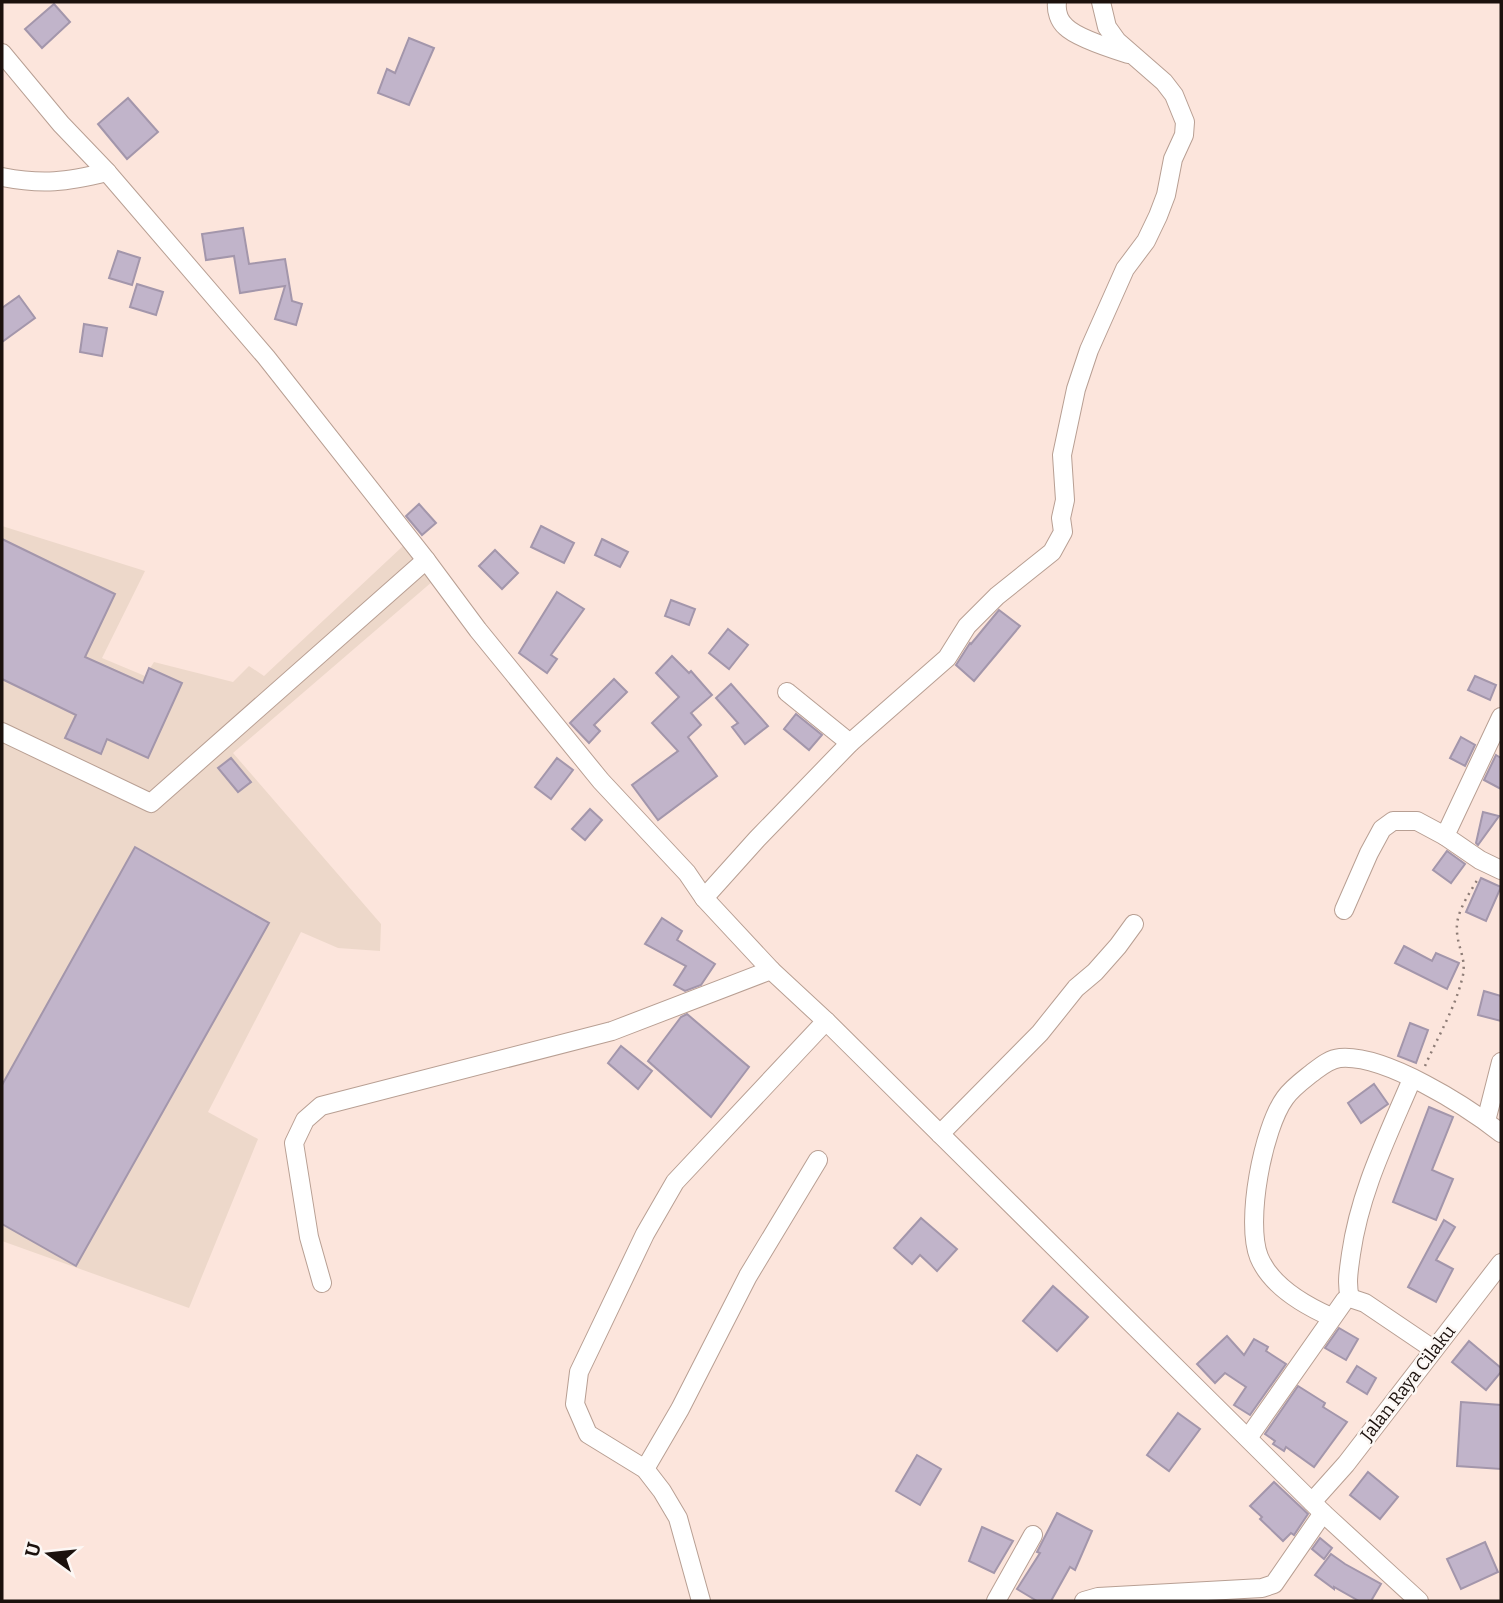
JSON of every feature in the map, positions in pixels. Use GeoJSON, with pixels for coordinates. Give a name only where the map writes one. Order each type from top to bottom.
{"type":"FeatureCollection","features":[{"type":"Feature","properties":{"kind":"street"},"geometry":{"type":"LineString","coordinates":[[1057,2],[1056,11],[1066,27],[1104,46],[1131,55]]}},
{"type":"Feature","properties":{"kind":"street"},"geometry":{"type":"LineString","coordinates":[[705,898],[757,839],[850,743],[947,658],[967,626],[997,596],[1052,552],[1063,532],[1061,518],[1065,500],[1062,456],[1076,389],[1089,350],[1125,269],[1146,241],[1158,216],[1174,159],[1184,135],[1185,122],[1174,94],[1157,75],[1131,55],[1107,27],[1101,2]]}},
{"type":"Feature","properties":{"kind":"street"},"geometry":{"type":"LineString","coordinates":[[2,53],[266,357],[478,630],[601,781],[687,873],[705,898],[771,970],[826,1021],[1318,1508],[1419,1601]]}},
{"type":"Feature","properties":{"kind":"street"},"geometry":{"type":"LineString","coordinates":[[2,177],[29,182],[66,182],[107,172]]}},
{"type":"Feature","properties":{"kind":"street"},"geometry":{"type":"LineString","coordinates":[[2,732],[151,803],[426,560]]}},
{"type":"Feature","properties":{"kind":"street"},"geometry":{"type":"LineString","coordinates":[[787,692],[850,743]]}},
{"type":"Feature","properties":{"kind":"street"},"geometry":{"type":"LineString","coordinates":[[1445,836],[1501,717]]}},
{"type":"Feature","properties":{"kind":"street"},"geometry":{"type":"LineString","coordinates":[[1344,910],[1369,853],[1382,830],[1393,821],[1416,821],[1494,866]]}},
{"type":"Feature","properties":{"kind":"street"},"geometry":{"type":"LineString","coordinates":[[940,1134],[1040,1033],[1076,988],[1095,972],[1118,946],[1134,924]]}},
{"type":"Feature","properties":{"kind":"street"},"geometry":{"type":"LineString","coordinates":[[322,1283],[309,1237],[294,1143],[305,1120],[321,1106],[612,1031],[771,970]]}},
{"type":"Feature","properties":{"kind":"street"},"geometry":{"type":"LineString","coordinates":[[701,1601],[678,1518],[662,1491],[645,1469],[588,1434],[575,1404],[579,1372],[645,1234],[675,1182],[826,1021]]}},
{"type":"Feature","properties":{"kind":"street"},"geometry":{"type":"LineString","coordinates":[[1331,1317],[1308,1307],[1286,1291],[1260,1260],[1255,1244],[1253,1218],[1259,1168],[1283,1100],[1321,1066],[1337,1058],[1357,1059],[1415,1081],[1457,1101],[1501,1133]]}},
{"type":"Feature","properties":{"kind":"street"},"geometry":{"type":"LineString","coordinates":[[1486,1121],[1501,1062]]}},
{"type":"Feature","properties":{"kind":"street"},"geometry":{"type":"LineString","coordinates":[[1350,1298],[1348,1273],[1362,1200],[1415,1081]]}},
{"type":"Feature","properties":{"kind":"street"},"geometry":{"type":"LineString","coordinates":[[645,1469],[680,1409],[748,1276],[818,1160]]}},
{"type":"Feature","properties":{"kind":"street","name":"Jalan Raya Cilaku"},"geometry":{"type":"LineString","coordinates":[[1275,1593],[1318,1508],[1346,1464],[1501,1263]]}},
{"type":"Feature","properties":{"kind":"street"},"geometry":{"type":"LineString","coordinates":[[1248,1438],[1340,1304],[1350,1298],[1365,1303],[1433,1349]]}},
{"type":"Feature","properties":{"kind":"street"},"geometry":{"type":"LineString","coordinates":[[1004,1599],[1033,1535]]}},
{"type":"Feature","properties":{"kind":"street"},"geometry":{"type":"LineString","coordinates":[[1084,1601],[1098,1597],[1262,1588],[1275,1593]]}},
{"type":"Feature","properties":{"kind":"path"},"geometry":{"type":"LineString","coordinates":[[1415,1081],[1456,996],[1465,960],[1457,932],[1463,904],[1494,866]]}},
{"type":"Feature","properties":{"kind":"shaded area"},"geometry":{"type":"Polygon","coordinates":[[[2,526],[145,571],[102,658],[145,676],[154,662],[233,682],[249,666],[264,676],[403,546],[433,581],[233,753],[381,924],[380,951],[338,948],[301,932],[208,1112],[258,1139],[189,1308],[2,1241],[2,526]]]}},
{"type":"Feature","properties":{"kind":"building"},"geometry":{"type":"Polygon","coordinates":[[[54,4],[70,22],[42,48],[25,29],[54,4]]]}},
{"type":"Feature","properties":{"kind":"building"},"geometry":{"type":"Polygon","coordinates":[[[409,38],[434,48],[409,105],[378,93],[387,69],[395,73],[409,38]]]}},
{"type":"Feature","properties":{"kind":"building"},"geometry":{"type":"Polygon","coordinates":[[[128,98],[158,132],[127,159],[98,124],[128,98]]]}},
{"type":"Feature","properties":{"kind":"building"},"geometry":{"type":"Polygon","coordinates":[[[243,228],[249,264],[285,259],[292,301],[302,304],[296,325],[275,319],[285,286],[240,293],[234,256],[206,260],[202,234],[243,228]]]}},
{"type":"Feature","properties":{"kind":"building"},"geometry":{"type":"Polygon","coordinates":[[[118,251],[140,258],[132,285],[109,278],[118,251]]]}},
{"type":"Feature","properties":{"kind":"building"},"geometry":{"type":"Polygon","coordinates":[[[137,284],[163,292],[156,315],[130,307],[137,284]]]}},
{"type":"Feature","properties":{"kind":"building"},"geometry":{"type":"Polygon","coordinates":[[[19,296],[35,318],[2,342],[2,308],[19,296]]]}},
{"type":"Feature","properties":{"kind":"building"},"geometry":{"type":"Polygon","coordinates":[[[84,324],[107,328],[102,356],[80,352],[84,324]]]}},
{"type":"Feature","properties":{"kind":"building"},"geometry":{"type":"Polygon","coordinates":[[[419,504],[436,523],[422,535],[406,516],[419,504]]]}},
{"type":"Feature","properties":{"kind":"building"},"geometry":{"type":"Polygon","coordinates":[[[541,526],[574,543],[564,563],[531,547],[541,526]]]}},
{"type":"Feature","properties":{"kind":"building"},"geometry":{"type":"Polygon","coordinates":[[[2,539],[115,594],[85,657],[143,683],[149,668],[182,683],[148,758],[107,739],[101,754],[65,738],[76,715],[2,679],[2,539]]]}},
{"type":"Feature","properties":{"kind":"building"},"geometry":{"type":"Polygon","coordinates":[[[602,539],[628,552],[620,567],[595,555],[602,539]]]}},
{"type":"Feature","properties":{"kind":"building"},"geometry":{"type":"Polygon","coordinates":[[[495,550],[518,573],[502,589],[479,566],[495,550]]]}},
{"type":"Feature","properties":{"kind":"building"},"geometry":{"type":"Polygon","coordinates":[[[557,592],[584,609],[551,655],[557,659],[547,673],[519,653],[557,592]]]}},
{"type":"Feature","properties":{"kind":"building"},"geometry":{"type":"Polygon","coordinates":[[[671,600],[695,609],[689,625],[665,616],[671,600]]]}},
{"type":"Feature","properties":{"kind":"building"},"geometry":{"type":"Polygon","coordinates":[[[999,610],[1020,626],[974,681],[956,665],[970,643],[999,610]]]}},
{"type":"Feature","properties":{"kind":"building"},"geometry":{"type":"Polygon","coordinates":[[[728,629],[748,645],[729,669],[709,653],[728,629]]]}},
{"type":"Feature","properties":{"kind":"building"},"geometry":{"type":"Polygon","coordinates":[[[672,656],[689,673],[691,671],[712,695],[691,713],[701,725],[688,737],[717,776],[658,820],[632,785],[678,751],[652,723],[679,697],[656,673],[672,656]]]}},
{"type":"Feature","properties":{"kind":"building"},"geometry":{"type":"Polygon","coordinates":[[[1475,676],[1496,685],[1490,700],[1468,690],[1475,676]]]}},
{"type":"Feature","properties":{"kind":"building"},"geometry":{"type":"Polygon","coordinates":[[[614,679],[627,692],[594,725],[600,731],[589,743],[570,723],[614,679]]]}},
{"type":"Feature","properties":{"kind":"building"},"geometry":{"type":"Polygon","coordinates":[[[731,684],[768,726],[745,744],[732,727],[738,723],[716,698],[731,684]]]}},
{"type":"Feature","properties":{"kind":"building"},"geometry":{"type":"Polygon","coordinates":[[[796,714],[822,735],[809,750],[784,729],[796,714]]]}},
{"type":"Feature","properties":{"kind":"building"},"geometry":{"type":"Polygon","coordinates":[[[1461,737],[1475,745],[1465,766],[1450,758],[1461,737]]]}},
{"type":"Feature","properties":{"kind":"building"},"geometry":{"type":"Polygon","coordinates":[[[1496,755],[1501,758],[1501,789],[1484,780],[1496,755]]]}},
{"type":"Feature","properties":{"kind":"building"},"geometry":{"type":"Polygon","coordinates":[[[231,758],[251,782],[238,792],[218,768],[231,758]]]}},
{"type":"Feature","properties":{"kind":"building"},"geometry":{"type":"Polygon","coordinates":[[[557,758],[573,770],[551,799],[535,787],[557,758]]]}},
{"type":"Feature","properties":{"kind":"building"},"geometry":{"type":"Polygon","coordinates":[[[590,809],[602,820],[585,840],[572,829],[590,809]]]}},
{"type":"Feature","properties":{"kind":"building"},"geometry":{"type":"Polygon","coordinates":[[[1483,812],[1499,816],[1478,845],[1476,843],[1483,812]]]}},
{"type":"Feature","properties":{"kind":"building"},"geometry":{"type":"Polygon","coordinates":[[[135,847],[269,923],[76,1266],[2,1224],[2,1085],[135,847]]]}},
{"type":"Feature","properties":{"kind":"building"},"geometry":{"type":"Polygon","coordinates":[[[1447,851],[1465,864],[1451,883],[1433,870],[1447,851]]]}},
{"type":"Feature","properties":{"kind":"building"},"geometry":{"type":"Polygon","coordinates":[[[1481,878],[1501,887],[1486,921],[1466,912],[1481,878]]]}},
{"type":"Feature","properties":{"kind":"building"},"geometry":{"type":"Polygon","coordinates":[[[662,918],[682,931],[677,940],[715,964],[701,985],[685,991],[674,985],[686,966],[645,944],[662,918]]]}},
{"type":"Feature","properties":{"kind":"building"},"geometry":{"type":"Polygon","coordinates":[[[1404,946],[1432,961],[1436,953],[1459,963],[1447,989],[1395,963],[1404,946]]]}},
{"type":"Feature","properties":{"kind":"building"},"geometry":{"type":"Polygon","coordinates":[[[1484,991],[1501,996],[1501,1021],[1478,1015],[1484,991]]]}},
{"type":"Feature","properties":{"kind":"building"},"geometry":{"type":"Polygon","coordinates":[[[687,1014],[749,1067],[711,1117],[648,1061],[681,1017],[687,1014]]]}},
{"type":"Feature","properties":{"kind":"building"},"geometry":{"type":"Polygon","coordinates":[[[1410,1023],[1428,1030],[1416,1063],[1398,1056],[1410,1023]]]}},
{"type":"Feature","properties":{"kind":"building"},"geometry":{"type":"Polygon","coordinates":[[[621,1046],[652,1071],[638,1089],[608,1063],[621,1046]]]}},
{"type":"Feature","properties":{"kind":"building"},"geometry":{"type":"Polygon","coordinates":[[[1374,1084],[1388,1104],[1361,1123],[1348,1103],[1374,1084]]]}},
{"type":"Feature","properties":{"kind":"building"},"geometry":{"type":"Polygon","coordinates":[[[1429,1107],[1453,1117],[1432,1170],[1453,1179],[1436,1220],[1393,1202],[1429,1107]]]}},
{"type":"Feature","properties":{"kind":"building"},"geometry":{"type":"Polygon","coordinates":[[[921,1218],[957,1249],[937,1271],[920,1255],[912,1264],[894,1248],[921,1218]]]}},
{"type":"Feature","properties":{"kind":"building"},"geometry":{"type":"Polygon","coordinates":[[[1444,1220],[1455,1227],[1436,1260],[1453,1269],[1436,1302],[1408,1287],[1444,1220]]]}},
{"type":"Feature","properties":{"kind":"building"},"geometry":{"type":"Polygon","coordinates":[[[1053,1286],[1088,1317],[1057,1351],[1023,1321],[1053,1286]]]}},
{"type":"Feature","properties":{"kind":"building"},"geometry":{"type":"Polygon","coordinates":[[[1339,1328],[1358,1339],[1346,1360],[1325,1348],[1339,1328]]]}},
{"type":"Feature","properties":{"kind":"building"},"geometry":{"type":"Polygon","coordinates":[[[1227,1336],[1244,1355],[1254,1339],[1268,1347],[1266,1351],[1286,1364],[1250,1415],[1234,1405],[1246,1387],[1225,1373],[1215,1383],[1197,1364],[1227,1336]]]}},
{"type":"Feature","properties":{"kind":"building"},"geometry":{"type":"Polygon","coordinates":[[[1469,1341],[1501,1368],[1501,1372],[1486,1390],[1452,1362],[1469,1341]]]}},
{"type":"Feature","properties":{"kind":"building"},"geometry":{"type":"Polygon","coordinates":[[[1357,1366],[1376,1378],[1367,1394],[1347,1382],[1357,1366]]]}},
{"type":"Feature","properties":{"kind":"building"},"geometry":{"type":"Polygon","coordinates":[[[1298,1386],[1325,1403],[1323,1407],[1347,1422],[1314,1467],[1286,1447],[1284,1451],[1273,1444],[1275,1441],[1265,1434],[1298,1386]]]}},
{"type":"Feature","properties":{"kind":"building"},"geometry":{"type":"Polygon","coordinates":[[[1461,1402],[1501,1405],[1501,1469],[1457,1466],[1461,1402]]]}},
{"type":"Feature","properties":{"kind":"building"},"geometry":{"type":"Polygon","coordinates":[[[1178,1413],[1200,1429],[1169,1471],[1147,1455],[1178,1413]]]}},
{"type":"Feature","properties":{"kind":"building"},"geometry":{"type":"Polygon","coordinates":[[[917,1455],[941,1469],[920,1505],[896,1491],[917,1455]]]}},
{"type":"Feature","properties":{"kind":"building"},"geometry":{"type":"Polygon","coordinates":[[[1368,1472],[1398,1497],[1380,1519],[1350,1495],[1368,1472]]]}},
{"type":"Feature","properties":{"kind":"building"},"geometry":{"type":"Polygon","coordinates":[[[1274,1482],[1308,1514],[1294,1535],[1291,1533],[1283,1541],[1250,1506],[1274,1482]]]}},
{"type":"Feature","properties":{"kind":"building"},"geometry":{"type":"Polygon","coordinates":[[[1057,1513],[1092,1531],[1075,1570],[1070,1567],[1051,1601],[1037,1601],[1017,1589],[1040,1553],[1037,1552],[1057,1513]]]}},
{"type":"Feature","properties":{"kind":"building"},"geometry":{"type":"Polygon","coordinates":[[[982,1527],[1013,1541],[994,1573],[969,1561],[982,1527]]]}},
{"type":"Feature","properties":{"kind":"building"},"geometry":{"type":"Polygon","coordinates":[[[1320,1538],[1332,1548],[1324,1559],[1312,1549],[1320,1538]]]}},
{"type":"Feature","properties":{"kind":"building"},"geometry":{"type":"Polygon","coordinates":[[[1485,1542],[1498,1572],[1461,1589],[1447,1559],[1485,1542]]]}},
{"type":"Feature","properties":{"kind":"building"},"geometry":{"type":"Polygon","coordinates":[[[1331,1554],[1381,1584],[1371,1601],[1359,1601],[1334,1589],[1315,1575],[1331,1554]]]}}]}
